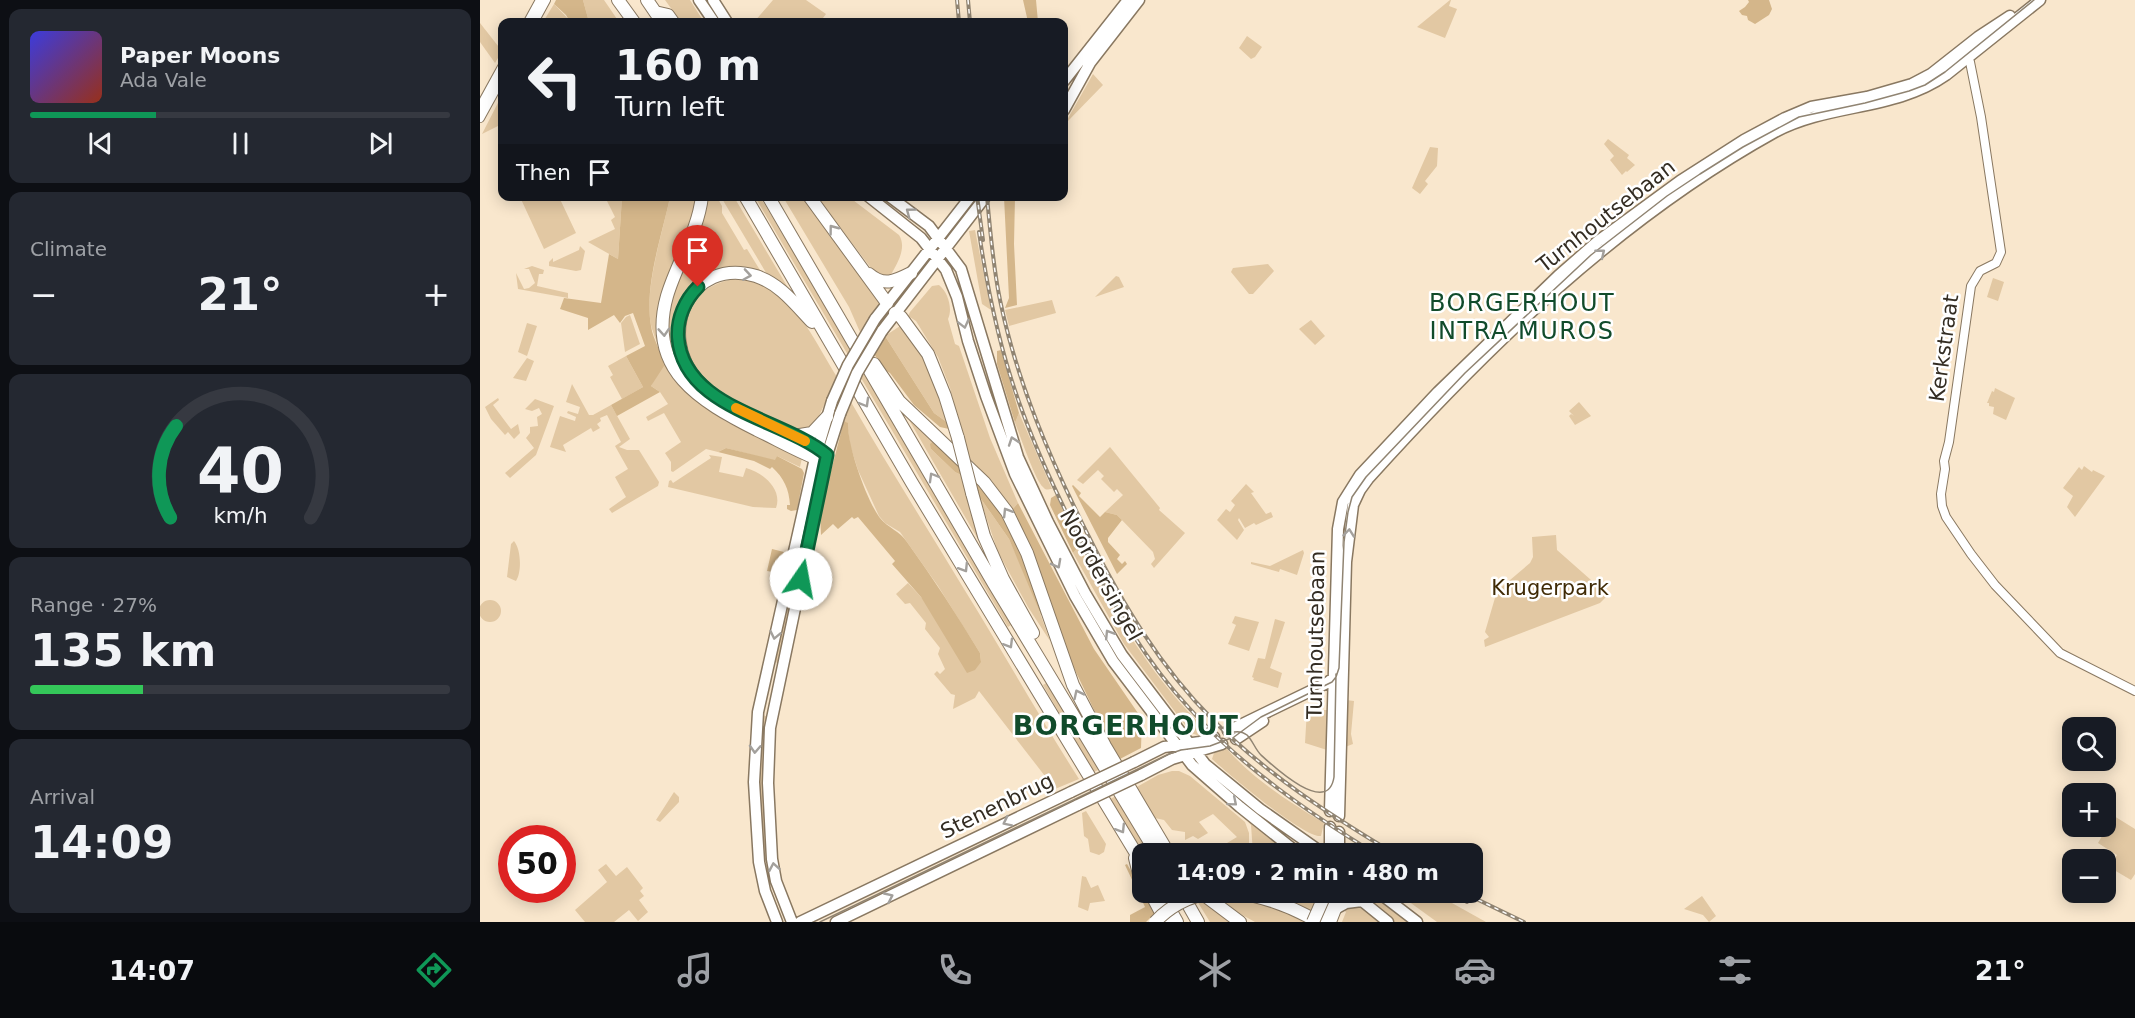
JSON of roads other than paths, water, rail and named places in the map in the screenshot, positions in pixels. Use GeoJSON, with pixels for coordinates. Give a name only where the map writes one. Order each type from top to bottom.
{"type":"FeatureCollection","features":[{"type":"Feature","properties":{"kind":"highway"},"geometry":{"type":"LineString","coordinates":[[618,0],[631,18]]}},
{"type":"Feature","properties":{"kind":"highway"},"geometry":{"type":"LineString","coordinates":[[647,0],[658,17]]}},
{"type":"Feature","properties":{"kind":"highway"},"geometry":{"type":"LineString","coordinates":[[701,201],[697,221],[671,284],[665,305],[663,334],[670,359],[688,387],[710,405],[820,454]]}},
{"type":"Feature","properties":{"kind":"highway"},"geometry":{"type":"LineString","coordinates":[[748,201],[912,483],[1132,846]]}},
{"type":"Feature","properties":{"kind":"highway"},"geometry":{"type":"LineString","coordinates":[[771,201],[993,584],[1049,672],[1150,843]]}},
{"type":"Feature","properties":{"kind":"highway"},"geometry":{"type":"LineString","coordinates":[[812,201],[890,309],[901,317],[928,354],[945,396],[958,438],[984,536],[1004,579],[1050,663],[1049,672]]}},
{"type":"Feature","properties":{"kind":"highway"},"geometry":{"type":"LineString","coordinates":[[858,262],[873,278],[883,282],[893,281],[911,273]]}},
{"type":"Feature","properties":{"kind":"highway"},"geometry":{"type":"LineString","coordinates":[[820,454],[794,436],[736,408],[710,392],[696,379],[684,361],[679,346],[678,332],[680,315],[693,292],[705,283],[726,274],[748,274],[775,286],[824,334]]}},
{"type":"Feature","properties":{"kind":"highway"},"geometry":{"type":"LineString","coordinates":[[829,303],[849,325],[899,400],[984,482],[1007,512],[1027,553],[1073,685],[1105,746],[1162,843]]}},
{"type":"Feature","properties":{"kind":"highway"},"geometry":{"type":"LineString","coordinates":[[794,436],[812,433],[827,417]]}},
{"type":"Feature","properties":{"kind":"highway"},"geometry":{"type":"LineString","coordinates":[[1156,903],[1166,922]]}},
{"type":"Feature","properties":{"kind":"highway"},"geometry":{"type":"LineString","coordinates":[[1166,903],[1177,922]]}},
{"type":"Feature","properties":{"kind":"highway"},"geometry":{"type":"LineString","coordinates":[[1155,922],[1165,912],[1181,903]]}},
{"type":"Feature","properties":{"kind":"highway"},"geometry":{"type":"LineString","coordinates":[[1187,903],[1198,922]]}},
{"type":"Feature","properties":{"kind":"highway"},"geometry":{"type":"LineString","coordinates":[[1215,903],[1240,922]]}},
{"type":"Feature","properties":{"kind":"highway"},"geometry":{"type":"LineString","coordinates":[[1278,903],[1319,922],[1329,903]]}},
{"type":"Feature","properties":{"kind":"highway"},"geometry":{"type":"LineString","coordinates":[[1313,922],[1329,903]]}},
{"type":"Feature","properties":{"kind":"highway"},"geometry":{"type":"LineString","coordinates":[[1330,922],[1331,903]]}},
{"type":"Feature","properties":{"kind":"main road"},"geometry":{"type":"LineString","coordinates":[[699,0],[711,18]]}},
{"type":"Feature","properties":{"kind":"main road"},"geometry":{"type":"LineString","coordinates":[[713,0],[724,18]]}},
{"type":"Feature","properties":{"kind":"main road"},"geometry":{"type":"LineString","coordinates":[[1068,76],[1128,0]]}},
{"type":"Feature","properties":{"kind":"main road"},"geometry":{"type":"LineString","coordinates":[[1068,102],[1090,63],[1139,0]]}},
{"type":"Feature","properties":{"kind":"main road"},"geometry":{"type":"LineString","coordinates":[[1964,54],[2031,0]]}},
{"type":"Feature","properties":{"kind":"main road"},"geometry":{"type":"LineString","coordinates":[[1916,87],[1931,74],[1964,54],[2040,0]]}},
{"type":"Feature","properties":{"kind":"main road","name":"Turnhoutsebaan"},"geometry":{"type":"LineString","coordinates":[[1916,87],[1801,110],[1711,160],[1680,181],[1590,248],[1558,276],[1438,392],[1360,475],[1343,502],[1337,548],[1333,678],[1333,692],[1335,814],[1340,727],[1333,692],[1345,566],[1353,505],[1368,479],[1426,415],[1565,283],[1643,219],[1699,177],[1748,147],[1802,119],[1866,105],[1916,87]]}},
{"type":"Feature","properties":{"kind":"main road","name":"Noordersingel"},"geometry":{"type":"LineString","coordinates":[[874,201],[918,235],[938,258],[952,281],[968,341],[1002,444],[1050,549],[1104,648],[1184,756],[1239,807],[1285,843]]}},
{"type":"Feature","properties":{"kind":"main road","name":"Noordersingel"},"geometry":{"type":"LineString","coordinates":[[896,201],[929,226],[961,269],[1012,441],[1048,522],[1112,640],[1187,743],[1208,766],[1240,793],[1309,843]]}},
{"type":"Feature","properties":{"kind":"main road"},"geometry":{"type":"LineString","coordinates":[[777,922],[765,891],[759,862],[754,782],[758,712],[820,454],[857,373],[884,327],[890,309],[911,273],[967,201]]}},
{"type":"Feature","properties":{"kind":"main road"},"geometry":{"type":"LineString","coordinates":[[792,922],[776,881],[772,859],[768,783],[771,714],[827,417],[849,364],[877,317],[890,309],[938,258],[982,201]]}},
{"type":"Feature","properties":{"kind":"main road"},"geometry":{"type":"LineString","coordinates":[[1232,735],[1311,697],[1333,692]]}},
{"type":"Feature","properties":{"kind":"main road"},"geometry":{"type":"LineString","coordinates":[[758,712],[771,714]]}},
{"type":"Feature","properties":{"kind":"main road","name":"Stenenbrug"},"geometry":{"type":"LineString","coordinates":[[800,922],[1164,747],[1218,741],[1196,753],[1169,761],[836,922]]}},
{"type":"Feature","properties":{"kind":"main road"},"geometry":{"type":"LineString","coordinates":[[1332,843],[1334,830],[1336,843]]}},
{"type":"Feature","properties":{"kind":"main road"},"geometry":{"type":"LineString","coordinates":[[1364,903],[1388,922]]}},
{"type":"Feature","properties":{"kind":"main road"},"geometry":{"type":"LineString","coordinates":[[1392,903],[1417,922]]}},
{"type":"Feature","properties":{"kind":"street"},"geometry":{"type":"LineString","coordinates":[[530,18],[540,0]]}},
{"type":"Feature","properties":{"kind":"street"},"geometry":{"type":"LineString","coordinates":[[536,18],[546,0]]}},
{"type":"Feature","properties":{"kind":"street","name":"Kerkstraat"},"geometry":{"type":"LineString","coordinates":[[1964,54],[1970,62],[1980,111],[2001,252],[1996,263],[1980,271],[1971,286],[1949,442],[1944,461],[1942,506],[1971,554],[1995,585],[2060,653],[2135,691]]}},
{"type":"Feature","properties":{"kind":"street"},"geometry":{"type":"LineString","coordinates":[[480,107],[498,74]]}},
{"type":"Feature","properties":{"kind":"street"},"geometry":{"type":"LineString","coordinates":[[480,118],[498,85]]}},
{"type":"Feature","properties":{"kind":"tram line"},"geometry":{"type":"LineString","coordinates":[[820,922],[1169,754],[1210,746],[1234,737],[1261,717],[1332,682],[1339,668],[1344,542],[1352,497],[1366,477],[1465,373],[1591,255],[1667,196],[1700,174],[1743,147],[1799,117],[1865,103],[1925,85],[1945,72],[2034,0]]}},
{"type":"Feature","properties":{"kind":"tram line"},"geometry":{"type":"LineString","coordinates":[[1234,732],[1247,735],[1261,755],[1300,786],[1322,792],[1330,788],[1334,777],[1336,674]]}},
{"type":"Feature","properties":{"kind":"railway"},"geometry":{"type":"LineString","coordinates":[[957,0],[959,18]]}},
{"type":"Feature","properties":{"kind":"railway"},"geometry":{"type":"LineString","coordinates":[[968,0],[970,18]]}},
{"type":"Feature","properties":{"kind":"railway"},"geometry":{"type":"LineString","coordinates":[[978,201],[983,240]]}},
{"type":"Feature","properties":{"kind":"railway"},"geometry":{"type":"LineString","coordinates":[[988,201],[1000,300],[1026,391],[1075,508],[1129,610],[1176,678],[1233,740],[1299,793],[1377,843]]}},
{"type":"Feature","properties":{"kind":"railway"},"geometry":{"type":"LineString","coordinates":[[979,232],[996,324],[1023,413],[1044,464],[1083,546],[1144,652],[1174,691],[1232,751],[1302,806],[1359,843]]}},
{"type":"Feature","properties":{"kind":"railway"},"geometry":{"type":"LineString","coordinates":[[1483,902],[1524,922]]}},
{"type":"Feature","properties":{"kind":"district","name":"BORGERHOUT INTRA MUROS"},"geometry":{"type":"Point","coordinates":[1522,317]}},
{"type":"Feature","properties":{"kind":"district","name":"BORGERHOUT"},"geometry":{"type":"Point","coordinates":[1126,726]}},
{"type":"Feature","properties":{"kind":"park label","name":"Krugerpark"},"geometry":{"type":"Point","coordinates":[1550,588]}}]}
